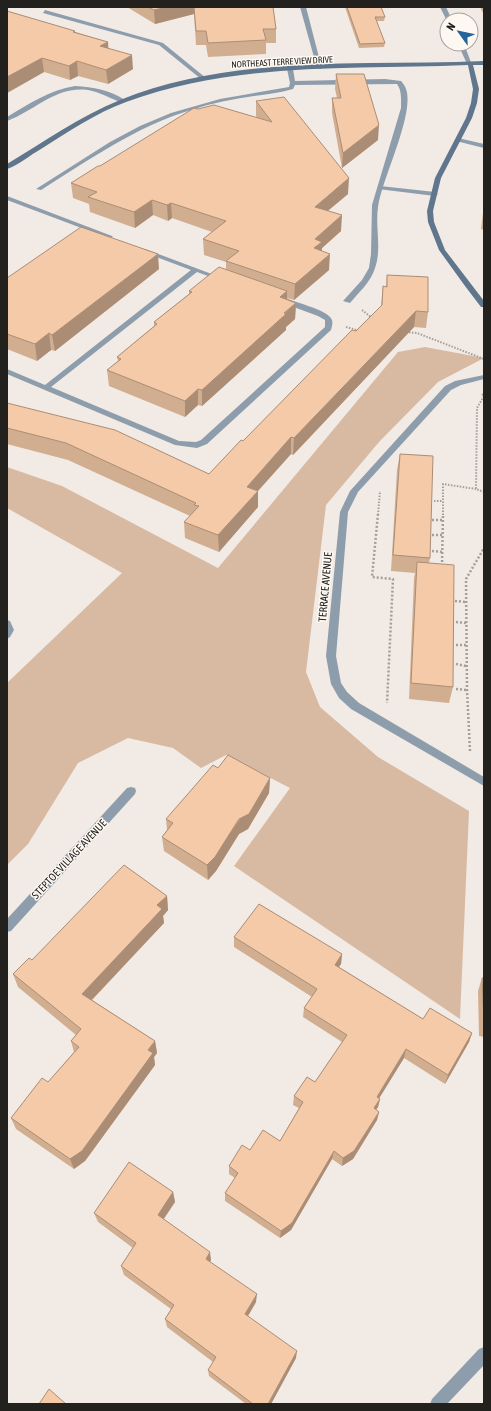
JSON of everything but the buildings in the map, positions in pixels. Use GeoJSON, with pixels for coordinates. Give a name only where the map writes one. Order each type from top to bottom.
{"type":"FeatureCollection","features":[{"type":"Feature","properties":{"kind":"main road","name":"NORTHEAST TERRE VIEW DRIVE"},"geometry":{"type":"LineString","coordinates":[[7,167],[81,122],[123,101],[162,88],[203,78],[236,73],[290,69],[484,63]]}},
{"type":"Feature","properties":{"kind":"main road"},"geometry":{"type":"LineString","coordinates":[[470,64],[476,89],[474,102],[458,140],[438,178],[430,211],[434,234],[446,256],[484,305]]}},
{"type":"Feature","properties":{"kind":"street"},"geometry":{"type":"LineString","coordinates":[[303,7],[320,68]]}},
{"type":"Feature","properties":{"kind":"street"},"geometry":{"type":"LineString","coordinates":[[45,12],[162,44],[203,78]]}},
{"type":"Feature","properties":{"kind":"street"},"geometry":{"type":"LineString","coordinates":[[465,52],[470,64]]}},
{"type":"Feature","properties":{"kind":"street"},"geometry":{"type":"LineString","coordinates":[[38,190],[119,140],[158,120],[214,102],[289,89],[292,87],[293,83],[290,69]]}},
{"type":"Feature","properties":{"kind":"street"},"geometry":{"type":"LineString","coordinates":[[293,83],[389,81],[398,82],[401,85],[404,106],[399,131],[387,161],[374,208],[374,253],[371,268],[362,285],[347,302]]}},
{"type":"Feature","properties":{"kind":"street"},"geometry":{"type":"LineString","coordinates":[[7,119],[58,91],[72,86],[110,94],[123,101]]}},
{"type":"Feature","properties":{"kind":"street"},"geometry":{"type":"LineString","coordinates":[[458,140],[484,146]]}},
{"type":"Feature","properties":{"kind":"street"},"geometry":{"type":"LineString","coordinates":[[380,188],[435,194]]}},
{"type":"Feature","properties":{"kind":"street"},"geometry":{"type":"LineString","coordinates":[[7,198],[118,241]]}},
{"type":"Feature","properties":{"kind":"street"},"geometry":{"type":"LineString","coordinates":[[139,249],[232,283]]}},
{"type":"Feature","properties":{"kind":"street"},"geometry":{"type":"LineString","coordinates":[[46,388],[195,270]]}},
{"type":"Feature","properties":{"kind":"street"},"geometry":{"type":"LineString","coordinates":[[7,371],[178,443],[197,445],[204,442],[328,328],[328,319],[321,314],[277,298]]}},
{"type":"Feature","properties":{"kind":"street","name":"TERRACE AVENUE"},"geometry":{"type":"LineString","coordinates":[[484,377],[471,379],[448,388],[354,491],[344,512],[331,656],[332,670],[336,684],[343,695],[354,706],[484,782]]}},
{"type":"Feature","properties":{"kind":"street"},"geometry":{"type":"LineString","coordinates":[[7,622],[9,630],[7,635]]}},
{"type":"Feature","properties":{"kind":"street","name":"STEPTOE VILLAGE AVENUE"},"geometry":{"type":"LineString","coordinates":[[7,927],[131,791]]}},
{"type":"Feature","properties":{"kind":"street"},"geometry":{"type":"LineString","coordinates":[[437,1404],[484,1354]]}},
{"type":"Feature","properties":{"kind":"path"},"geometry":{"type":"LineString","coordinates":[[347,302],[370,315],[373,320]]}},
{"type":"Feature","properties":{"kind":"path"},"geometry":{"type":"LineString","coordinates":[[329,324],[361,331]]}},
{"type":"Feature","properties":{"kind":"path"},"geometry":{"type":"LineString","coordinates":[[402,332],[417,333],[484,359]]}},
{"type":"Feature","properties":{"kind":"path"},"geometry":{"type":"LineString","coordinates":[[471,379],[484,396],[477,408],[476,489]]}},
{"type":"Feature","properties":{"kind":"path"},"geometry":{"type":"LineString","coordinates":[[442,571],[443,484],[476,489],[484,492]]}},
{"type":"Feature","properties":{"kind":"path"},"geometry":{"type":"LineString","coordinates":[[380,490],[372,577],[393,579],[386,726]]}},
{"type":"Feature","properties":{"kind":"path"},"geometry":{"type":"LineString","coordinates":[[434,501],[442,501]]}},
{"type":"Feature","properties":{"kind":"path"},"geometry":{"type":"LineString","coordinates":[[432,520],[442,520]]}},
{"type":"Feature","properties":{"kind":"path"},"geometry":{"type":"LineString","coordinates":[[432,535],[443,536]]}},
{"type":"Feature","properties":{"kind":"path"},"geometry":{"type":"LineString","coordinates":[[472,776],[466,666],[466,579],[484,548]]}},
{"type":"Feature","properties":{"kind":"path"},"geometry":{"type":"LineString","coordinates":[[432,551],[443,552]]}},
{"type":"Feature","properties":{"kind":"path"},"geometry":{"type":"LineString","coordinates":[[455,601],[466,602]]}},
{"type":"Feature","properties":{"kind":"path"},"geometry":{"type":"LineString","coordinates":[[456,622],[466,623]]}},
{"type":"Feature","properties":{"kind":"path"},"geometry":{"type":"LineString","coordinates":[[456,645],[466,645]]}},
{"type":"Feature","properties":{"kind":"path"},"geometry":{"type":"LineString","coordinates":[[456,664],[466,666]]}},
{"type":"Feature","properties":{"kind":"path"},"geometry":{"type":"LineString","coordinates":[[456,689],[467,690]]}},
{"type":"Feature","properties":{"kind":"shaded area"},"geometry":{"type":"Polygon","coordinates":[[[425,347],[484,358],[438,382],[379,442],[326,505],[306,672],[320,707],[378,757],[469,811],[460,1019],[234,866],[290,788],[226,755],[201,768],[173,748],[128,738],[78,763],[28,844],[7,865],[7,683],[122,573],[7,508],[7,467],[62,486],[218,568],[398,352],[425,347]]]}}]}
